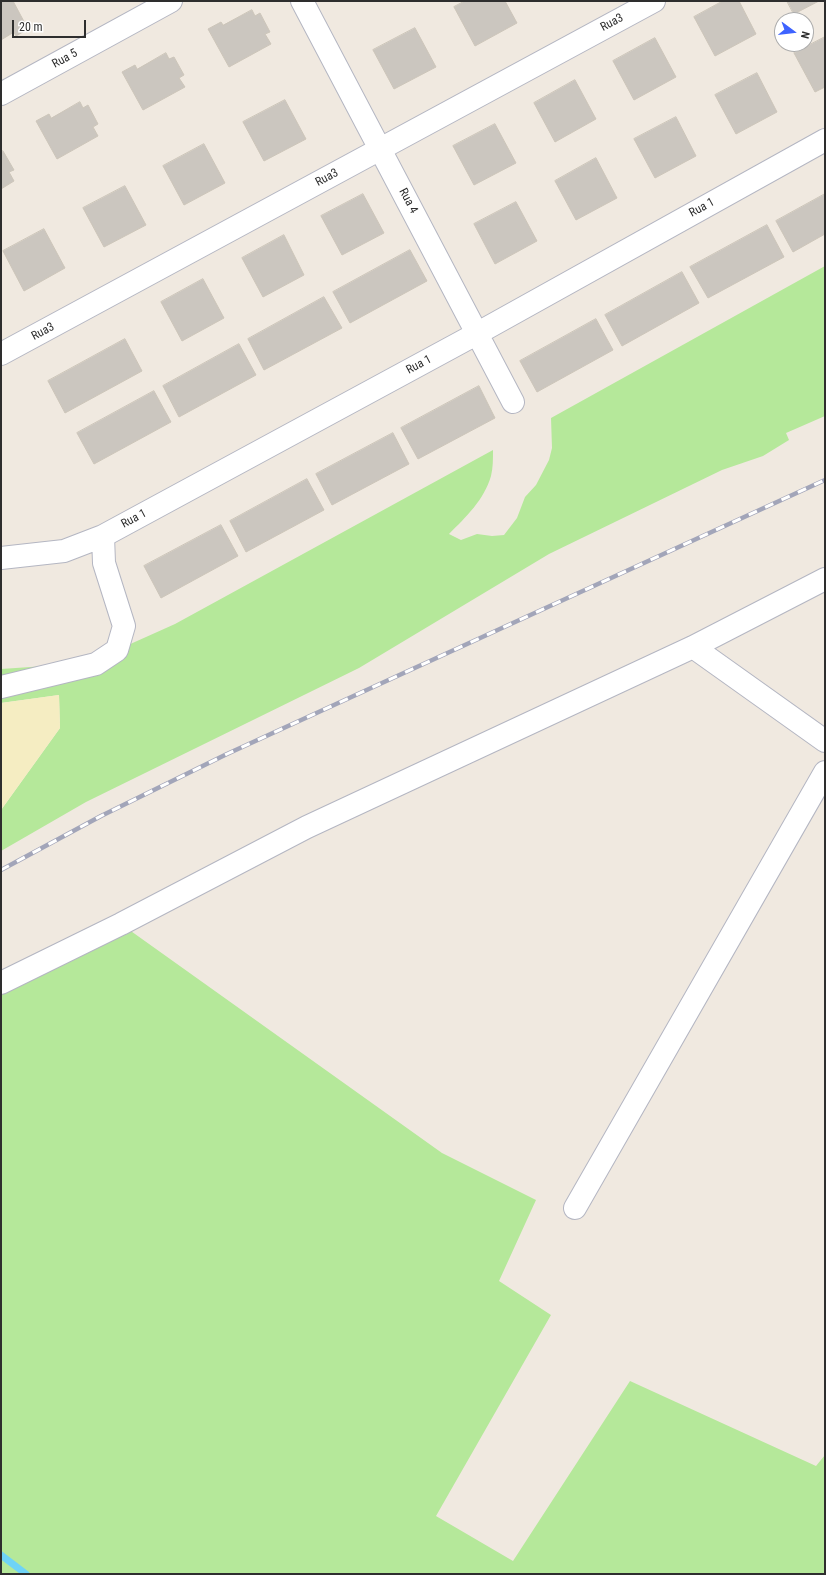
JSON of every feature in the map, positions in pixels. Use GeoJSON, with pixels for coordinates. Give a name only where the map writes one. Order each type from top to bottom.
{"type":"FeatureCollection","features":[{"type":"Feature","properties":{"kind":"street","name":"Rua 5"},"geometry":{"type":"LineString","coordinates":[[1,94],[171,1]]}},
{"type":"Feature","properties":{"kind":"street","name":"Rua 4"},"geometry":{"type":"LineString","coordinates":[[302,1],[513,402]]}},
{"type":"Feature","properties":{"kind":"street","name":"Rua3"},"geometry":{"type":"LineString","coordinates":[[1,354],[654,1]]}},
{"type":"Feature","properties":{"kind":"street","name":"Rua 1"},"geometry":{"type":"LineString","coordinates":[[1,558],[64,551],[103,536],[478,333],[825,140]]}},
{"type":"Feature","properties":{"kind":"street"},"geometry":{"type":"LineString","coordinates":[[1,687],[96,664],[116,650],[124,626],[104,563],[103,536]]}},
{"type":"Feature","properties":{"kind":"street"},"geometry":{"type":"LineString","coordinates":[[1,983],[121,924],[307,826],[693,648],[825,579]]}},
{"type":"Feature","properties":{"kind":"street"},"geometry":{"type":"LineString","coordinates":[[693,648],[825,741]]}},
{"type":"Feature","properties":{"kind":"street"},"geometry":{"type":"LineString","coordinates":[[575,1208],[825,772]]}},
{"type":"Feature","properties":{"kind":"green space"},"geometry":{"type":"Polygon","coordinates":[[[825,266],[825,416],[786,433],[789,440],[763,456],[722,470],[549,554],[359,668],[86,802],[1,851],[1,810],[60,728],[59,695],[1,703],[1,669],[60,665],[117,650],[175,624],[493,450],[492,473],[484,493],[474,508],[449,534],[461,540],[477,534],[492,536],[504,535],[517,518],[525,497],[536,485],[549,460],[552,448],[551,418],[825,266]]]}},
{"type":"Feature","properties":{"kind":"green space"},"geometry":{"type":"Polygon","coordinates":[[[121,924],[442,1153],[536,1200],[499,1281],[551,1315],[436,1516],[513,1561],[630,1381],[816,1466],[825,1455],[825,1574],[1,1574],[1,983],[121,924]]]}},
{"type":"Feature","properties":{"kind":"sand"},"geometry":{"type":"Polygon","coordinates":[[[59,695],[60,728],[1,810],[1,703],[59,695]]]}},
{"type":"Feature","properties":{"kind":"building"},"geometry":{"type":"Polygon","coordinates":[[[1,1],[13,1],[28,29],[16,36],[14,32],[1,40],[1,1]]]}},
{"type":"Feature","properties":{"kind":"building"},"geometry":{"type":"Polygon","coordinates":[[[465,1],[505,1],[517,23],[475,46],[454,7],[465,1]]]}},
{"type":"Feature","properties":{"kind":"building"},"geometry":{"type":"Polygon","coordinates":[[[723,1],[739,1],[756,34],[715,56],[694,17],[723,1]]]}},
{"type":"Feature","properties":{"kind":"building"},"geometry":{"type":"Polygon","coordinates":[[[787,1],[819,1],[798,12],[793,12],[787,1]]]}},
{"type":"Feature","properties":{"kind":"building"},"geometry":{"type":"Polygon","coordinates":[[[252,10],[255,16],[260,13],[270,32],[265,34],[271,44],[229,67],[208,29],[221,22],[223,25],[252,10]]]}},
{"type":"Feature","properties":{"kind":"building"},"geometry":{"type":"Polygon","coordinates":[[[415,28],[436,67],[394,89],[373,50],[415,28]]]}},
{"type":"Feature","properties":{"kind":"building"},"geometry":{"type":"Polygon","coordinates":[[[825,37],[825,87],[815,92],[794,53],[814,52],[814,43],[825,37]]]}},
{"type":"Feature","properties":{"kind":"building"},"geometry":{"type":"Polygon","coordinates":[[[655,38],[676,77],[634,100],[613,61],[655,38]]]}},
{"type":"Feature","properties":{"kind":"building"},"geometry":{"type":"Polygon","coordinates":[[[166,53],[169,59],[174,57],[184,75],[179,78],[185,87],[143,110],[122,72],[135,65],[137,69],[166,53]]]}},
{"type":"Feature","properties":{"kind":"building"},"geometry":{"type":"Polygon","coordinates":[[[757,73],[777,112],[736,134],[715,95],[757,73]]]}},
{"type":"Feature","properties":{"kind":"building"},"geometry":{"type":"Polygon","coordinates":[[[575,80],[596,119],[555,142],[534,103],[575,80]]]}},
{"type":"Feature","properties":{"kind":"building"},"geometry":{"type":"Polygon","coordinates":[[[285,100],[306,139],[264,161],[243,122],[285,100]]]}},
{"type":"Feature","properties":{"kind":"building"},"geometry":{"type":"Polygon","coordinates":[[[80,102],[83,108],[88,105],[98,124],[93,127],[98,136],[57,159],[36,121],[49,114],[51,118],[80,102]]]}},
{"type":"Feature","properties":{"kind":"building"},"geometry":{"type":"Polygon","coordinates":[[[676,117],[696,156],[655,178],[634,139],[676,117]]]}},
{"type":"Feature","properties":{"kind":"building"},"geometry":{"type":"Polygon","coordinates":[[[495,124],[516,163],[474,185],[453,146],[495,124]]]}},
{"type":"Feature","properties":{"kind":"building"},"geometry":{"type":"Polygon","coordinates":[[[204,144],[225,183],[184,205],[163,166],[204,144]]]}},
{"type":"Feature","properties":{"kind":"building"},"geometry":{"type":"Polygon","coordinates":[[[3,151],[14,170],[9,172],[14,181],[1,189],[1,152],[3,151]]]}},
{"type":"Feature","properties":{"kind":"building"},"geometry":{"type":"Polygon","coordinates":[[[596,158],[617,198],[576,220],[555,181],[596,158]]]}},
{"type":"Feature","properties":{"kind":"building"},"geometry":{"type":"Polygon","coordinates":[[[125,186],[146,225],[104,247],[83,208],[125,186]]]}},
{"type":"Feature","properties":{"kind":"building"},"geometry":{"type":"Polygon","coordinates":[[[363,194],[384,233],[342,255],[321,216],[363,194]]]}},
{"type":"Feature","properties":{"kind":"building"},"geometry":{"type":"Polygon","coordinates":[[[825,194],[825,234],[793,252],[776,221],[825,194]]]}},
{"type":"Feature","properties":{"kind":"building"},"geometry":{"type":"Polygon","coordinates":[[[516,202],[537,241],[495,264],[474,224],[516,202]]]}},
{"type":"Feature","properties":{"kind":"building"},"geometry":{"type":"Polygon","coordinates":[[[767,225],[784,257],[708,298],[690,267],[767,225]]]}},
{"type":"Feature","properties":{"kind":"building"},"geometry":{"type":"Polygon","coordinates":[[[44,229],[65,268],[24,291],[3,251],[44,229]]]}},
{"type":"Feature","properties":{"kind":"building"},"geometry":{"type":"Polygon","coordinates":[[[284,235],[304,275],[263,297],[242,258],[284,235]]]}},
{"type":"Feature","properties":{"kind":"building"},"geometry":{"type":"Polygon","coordinates":[[[410,250],[427,281],[350,323],[333,292],[410,250]]]}},
{"type":"Feature","properties":{"kind":"building"},"geometry":{"type":"Polygon","coordinates":[[[682,272],[699,303],[622,346],[605,315],[682,272]]]}},
{"type":"Feature","properties":{"kind":"building"},"geometry":{"type":"Polygon","coordinates":[[[203,279],[224,318],[182,341],[161,302],[203,279]]]}},
{"type":"Feature","properties":{"kind":"building"},"geometry":{"type":"Polygon","coordinates":[[[324,297],[342,328],[264,370],[248,339],[324,297]]]}},
{"type":"Feature","properties":{"kind":"building"},"geometry":{"type":"Polygon","coordinates":[[[596,319],[613,350],[537,392],[520,361],[596,319]]]}},
{"type":"Feature","properties":{"kind":"building"},"geometry":{"type":"Polygon","coordinates":[[[125,339],[142,371],[65,413],[48,381],[125,339]]]}},
{"type":"Feature","properties":{"kind":"building"},"geometry":{"type":"Polygon","coordinates":[[[239,344],[256,375],[179,417],[163,386],[239,344]]]}},
{"type":"Feature","properties":{"kind":"building"},"geometry":{"type":"Polygon","coordinates":[[[479,386],[495,418],[418,459],[401,428],[479,386]]]}},
{"type":"Feature","properties":{"kind":"building"},"geometry":{"type":"Polygon","coordinates":[[[154,391],[171,422],[94,464],[77,433],[154,391]]]}},
{"type":"Feature","properties":{"kind":"building"},"geometry":{"type":"Polygon","coordinates":[[[393,433],[409,464],[332,505],[316,474],[393,433]]]}},
{"type":"Feature","properties":{"kind":"building"},"geometry":{"type":"Polygon","coordinates":[[[307,479],[324,510],[246,552],[230,521],[307,479]]]}},
{"type":"Feature","properties":{"kind":"building"},"geometry":{"type":"Polygon","coordinates":[[[221,525],[238,556],[161,598],[144,566],[221,525]]]}},
{"type":"Feature","properties":{"kind":"waterway"},"geometry":{"type":"LineString","coordinates":[[1,1555],[26,1574]]}},
{"type":"Feature","properties":{"kind":"railway"},"geometry":{"type":"LineString","coordinates":[[1,870],[101,816],[227,754],[825,480]]}}]}
